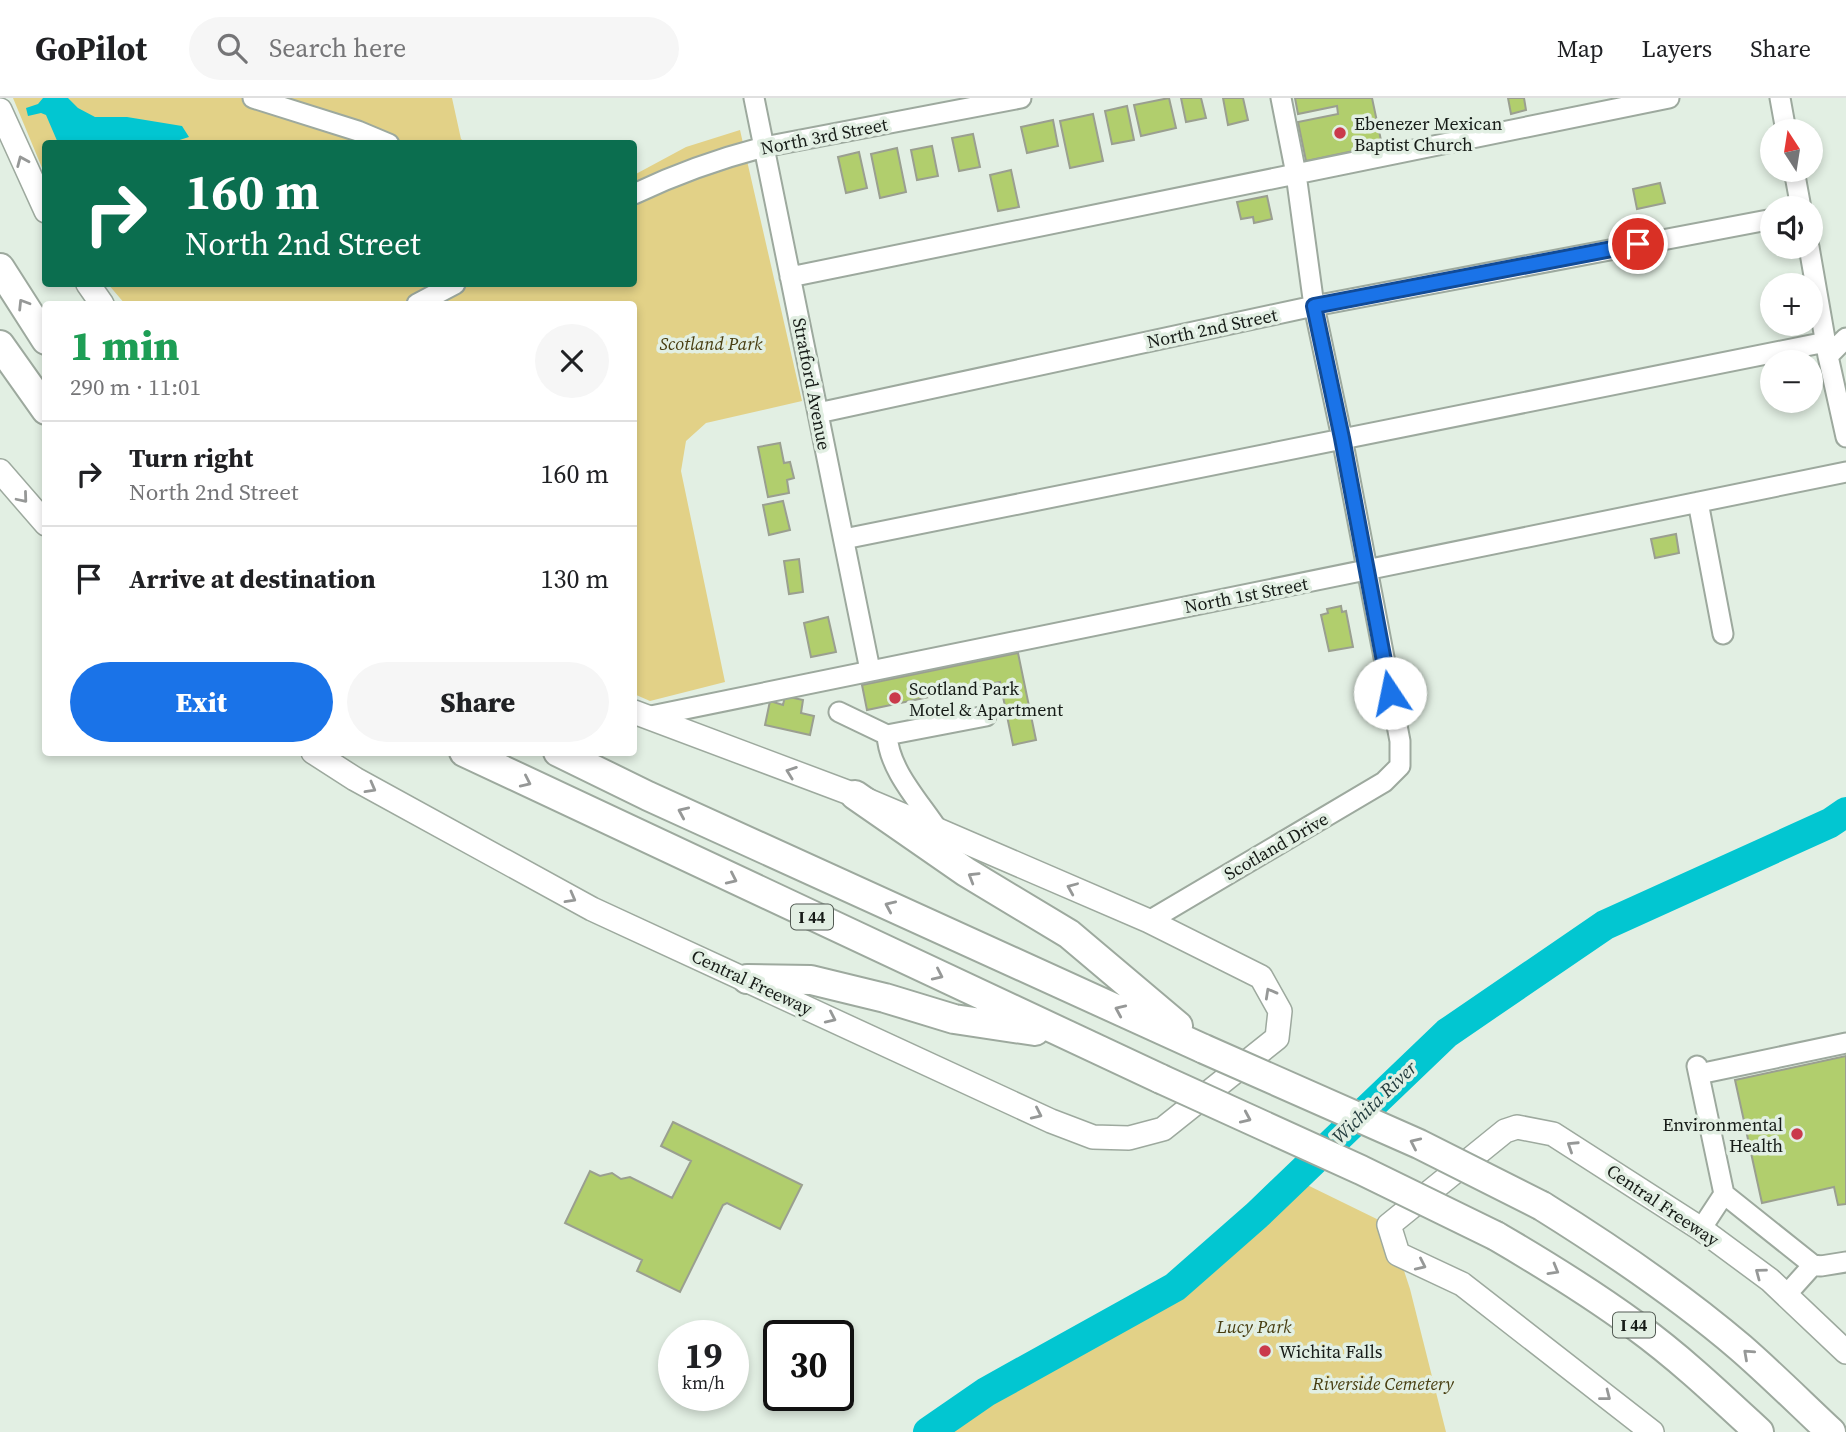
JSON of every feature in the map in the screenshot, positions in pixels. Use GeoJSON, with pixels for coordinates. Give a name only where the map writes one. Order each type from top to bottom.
{"type":"FeatureCollection","features":[{"type":"Feature","properties":{"kind":"highway"},"geometry":{"type":"LineString","coordinates":[[0,268],[42,334]]}},
{"type":"Feature","properties":{"kind":"highway"},"geometry":{"type":"LineString","coordinates":[[0,345],[42,404]]}},
{"type":"Feature","properties":{"kind":"highway","name":"I 44"},"geometry":{"type":"LineString","coordinates":[[473,756],[1066,1035],[1361,1170],[1496,1236],[1565,1277],[1638,1327],[1699,1376],[1759,1432]]}},
{"type":"Feature","properties":{"kind":"highway","name":"I 44"},"geometry":{"type":"LineString","coordinates":[[567,756],[1204,1049],[1419,1144],[1542,1206],[1611,1249],[1670,1291],[1741,1348],[1830,1432]]}},
{"type":"Feature","properties":{"kind":"highway"},"geometry":{"type":"LineString","coordinates":[[855,795],[966,872],[1069,934],[1204,1049]]}},
{"type":"Feature","properties":{"kind":"highway"},"geometry":{"type":"LineString","coordinates":[[747,979],[811,980],[885,998],[954,1019],[1066,1035]]}},
{"type":"Feature","properties":{"kind":"highway"},"geometry":{"type":"LineString","coordinates":[[1699,1376],[1744,1432]]}},
{"type":"Feature","properties":{"kind":"highway"},"geometry":{"type":"LineString","coordinates":[[1798,1401],[1846,1432]]}},
{"type":"Feature","properties":{"kind":"main road"},"geometry":{"type":"LineString","coordinates":[[0,110],[42,202]]}},
{"type":"Feature","properties":{"kind":"main road"},"geometry":{"type":"LineString","coordinates":[[0,471],[42,519]]}},
{"type":"Feature","properties":{"kind":"main road","name":"Central Freeway"},"geometry":{"type":"LineString","coordinates":[[319,756],[355,779],[592,909],[1051,1121],[1093,1137],[1129,1138],[1163,1129],[1277,1038],[1280,1011],[1261,976],[1149,921],[939,830],[855,795],[640,715]]}},
{"type":"Feature","properties":{"kind":"main road","name":"Central Freeway"},"geometry":{"type":"LineString","coordinates":[[1653,1432],[1462,1283],[1398,1254],[1389,1225],[1505,1131],[1517,1127],[1553,1134],[1701,1229],[1770,1280],[1846,1352]]}},
{"type":"Feature","properties":{"kind":"street"},"geometry":{"type":"LineString","coordinates":[[253,98],[379,140]]}},
{"type":"Feature","properties":{"kind":"street","name":"Stratford Avenue"},"geometry":{"type":"LineString","coordinates":[[754,98],[870,670]]}},
{"type":"Feature","properties":{"kind":"street","name":"North 3rd Street"},"geometry":{"type":"LineString","coordinates":[[637,193],[671,176],[764,147],[1021,98]]}},
{"type":"Feature","properties":{"kind":"street"},"geometry":{"type":"LineString","coordinates":[[1281,98],[1296,174],[1314,306],[1366,571]]}},
{"type":"Feature","properties":{"kind":"street"},"geometry":{"type":"LineString","coordinates":[[790,276],[1669,98]]}},
{"type":"Feature","properties":{"kind":"street"},"geometry":{"type":"LineString","coordinates":[[1780,98],[1784,119]]}},
{"type":"Feature","properties":{"kind":"street","name":"North 2nd Street"},"geometry":{"type":"LineString","coordinates":[[818,413],[1314,306],[1760,221]]}},
{"type":"Feature","properties":{"kind":"street"},"geometry":{"type":"LineString","coordinates":[[1810,259],[1846,437]]}},
{"type":"Feature","properties":{"kind":"street"},"geometry":{"type":"LineString","coordinates":[[423,301],[449,287]]}},
{"type":"Feature","properties":{"kind":"street"},"geometry":{"type":"LineString","coordinates":[[844,539],[1342,438],[1827,349],[1846,338]]}},
{"type":"Feature","properties":{"kind":"street","name":"North 1st Street"},"geometry":{"type":"LineString","coordinates":[[640,715],[1366,571],[1846,472]]}},
{"type":"Feature","properties":{"kind":"street"},"geometry":{"type":"LineString","coordinates":[[1698,502],[1723,634]]}},
{"type":"Feature","properties":{"kind":"street","name":"Scotland Drive"},"geometry":{"type":"LineString","coordinates":[[1149,921],[1384,782],[1400,766],[1400,741],[1366,571]]}},
{"type":"Feature","properties":{"kind":"street"},"geometry":{"type":"LineString","coordinates":[[839,712],[887,735],[986,716]]}},
{"type":"Feature","properties":{"kind":"street"},"geometry":{"type":"LineString","coordinates":[[887,735],[888,750],[895,766],[939,830]]}},
{"type":"Feature","properties":{"kind":"street"},"geometry":{"type":"LineString","coordinates":[[1846,1044],[1698,1070],[1724,1194],[1813,1265],[1846,1262]]}},
{"type":"Feature","properties":{"kind":"street"},"geometry":{"type":"LineString","coordinates":[[1701,1229],[1724,1194]]}},
{"type":"Feature","properties":{"kind":"street"},"geometry":{"type":"LineString","coordinates":[[1786,1295],[1813,1265]]}},
{"type":"Feature","properties":{"kind":"green space"},"geometry":{"type":"Polygon","coordinates":[[[13,98],[452,98],[462,140],[42,140],[42,168],[13,98]]]}},
{"type":"Feature","properties":{"kind":"green space","name":"Scotland Park"},"geometry":{"type":"Polygon","coordinates":[[[740,130],[802,401],[706,423],[686,441],[681,471],[725,682],[650,701],[637,695],[637,301],[122,301],[111,287],[637,287],[637,173],[686,147],[740,130]]]}},
{"type":"Feature","properties":{"kind":"green space","name":"Lucy Park"},"geometry":{"type":"Polygon","coordinates":[[[1295,1179],[1389,1225],[1410,1289],[1446,1432],[928,1432],[986,1392],[1175,1287],[1295,1179]]]}},
{"type":"Feature","properties":{"kind":"water"},"geometry":{"type":"Polygon","coordinates":[[[43,98],[68,98],[78,108],[95,117],[127,117],[182,126],[189,137],[180,140],[57,140],[46,115],[41,113],[28,116],[26,108],[38,104],[43,98]]]}},
{"type":"Feature","properties":{"kind":"building"},"geometry":{"type":"Polygon","coordinates":[[[1169,98],[1176,128],[1141,136],[1134,105],[1169,98]]]}},
{"type":"Feature","properties":{"kind":"building"},"geometry":{"type":"Polygon","coordinates":[[[1181,98],[1201,98],[1206,118],[1186,122],[1181,98]]]}},
{"type":"Feature","properties":{"kind":"building"},"geometry":{"type":"Polygon","coordinates":[[[1223,98],[1243,98],[1248,120],[1228,125],[1223,98]]]}},
{"type":"Feature","properties":{"kind":"building","name":"Ebenezer Mexican Baptist Church"},"geometry":{"type":"Polygon","coordinates":[[[1295,98],[1372,98],[1382,145],[1306,161],[1298,122],[1338,114],[1337,106],[1298,114],[1295,98]]]}},
{"type":"Feature","properties":{"kind":"building"},"geometry":{"type":"Polygon","coordinates":[[[1508,98],[1524,98],[1526,110],[1511,114],[1508,98]]]}},
{"type":"Feature","properties":{"kind":"building"},"geometry":{"type":"Polygon","coordinates":[[[1127,106],[1134,140],[1112,144],[1105,111],[1127,106]]]}},
{"type":"Feature","properties":{"kind":"building"},"geometry":{"type":"Polygon","coordinates":[[[1093,114],[1103,161],[1070,168],[1060,121],[1093,114]]]}},
{"type":"Feature","properties":{"kind":"building"},"geometry":{"type":"Polygon","coordinates":[[[1053,120],[1058,146],[1027,153],[1021,127],[1053,120]]]}},
{"type":"Feature","properties":{"kind":"building"},"geometry":{"type":"Polygon","coordinates":[[[973,134],[980,167],[959,171],[952,138],[973,134]]]}},
{"type":"Feature","properties":{"kind":"building"},"geometry":{"type":"Polygon","coordinates":[[[932,146],[938,176],[917,180],[911,150],[932,146]]]}},
{"type":"Feature","properties":{"kind":"building"},"geometry":{"type":"Polygon","coordinates":[[[897,148],[906,192],[880,198],[871,154],[897,148]]]}},
{"type":"Feature","properties":{"kind":"building"},"geometry":{"type":"Polygon","coordinates":[[[859,152],[867,188],[846,193],[838,157],[859,152]]]}},
{"type":"Feature","properties":{"kind":"building"},"geometry":{"type":"Polygon","coordinates":[[[1011,170],[1019,207],[998,211],[990,175],[1011,170]]]}},
{"type":"Feature","properties":{"kind":"building"},"geometry":{"type":"Polygon","coordinates":[[[1660,183],[1665,203],[1637,209],[1633,189],[1660,183]]]}},
{"type":"Feature","properties":{"kind":"building"},"geometry":{"type":"Polygon","coordinates":[[[1267,196],[1272,219],[1254,223],[1253,217],[1241,219],[1237,202],[1267,196]]]}},
{"type":"Feature","properties":{"kind":"building"},"geometry":{"type":"Polygon","coordinates":[[[780,443],[784,463],[790,462],[794,478],[787,480],[789,493],[768,497],[758,447],[780,443]]]}},
{"type":"Feature","properties":{"kind":"building"},"geometry":{"type":"Polygon","coordinates":[[[783,501],[790,530],[769,535],[763,505],[783,501]]]}},
{"type":"Feature","properties":{"kind":"building"},"geometry":{"type":"Polygon","coordinates":[[[1676,534],[1679,553],[1655,558],[1651,539],[1676,534]]]}},
{"type":"Feature","properties":{"kind":"building"},"geometry":{"type":"Polygon","coordinates":[[[799,559],[803,592],[789,594],[784,561],[799,559]]]}},
{"type":"Feature","properties":{"kind":"building"},"geometry":{"type":"Polygon","coordinates":[[[1341,606],[1342,612],[1346,611],[1353,647],[1329,651],[1321,615],[1328,613],[1327,609],[1341,606]]]}},
{"type":"Feature","properties":{"kind":"building"},"geometry":{"type":"Polygon","coordinates":[[[828,617],[836,652],[811,657],[804,623],[828,617]]]}},
{"type":"Feature","properties":{"kind":"building","name":"Scotland Park Motel & Apartment"},"geometry":{"type":"Polygon","coordinates":[[[1018,653],[1036,740],[1013,745],[1000,682],[867,710],[862,685],[1018,653]]]}},
{"type":"Feature","properties":{"kind":"building"},"geometry":{"type":"Polygon","coordinates":[[[785,696],[803,700],[801,713],[814,716],[810,735],[765,725],[770,701],[783,705],[785,696]]]}},
{"type":"Feature","properties":{"kind":"building","name":"Environmental Health"},"geometry":{"type":"Polygon","coordinates":[[[1846,1056],[1846,1204],[1838,1205],[1834,1187],[1762,1203],[1735,1080],[1846,1056]]]}},
{"type":"Feature","properties":{"kind":"building"},"geometry":{"type":"Polygon","coordinates":[[[673,1122],[802,1185],[780,1229],[727,1203],[723,1205],[680,1292],[637,1271],[642,1260],[565,1223],[590,1171],[600,1176],[612,1173],[621,1179],[630,1177],[672,1198],[691,1161],[661,1146],[673,1122]]]}},
{"type":"Feature","properties":{"kind":"waterway","name":"Wichita River"},"geometry":{"type":"LineString","coordinates":[[928,1432],[986,1392],[1175,1287],[1257,1215],[1447,1033],[1605,925],[1830,823],[1846,812]]}},
{"type":"Feature","properties":{"kind":"place","name":"Ebenezer Mexican Baptist Church"},"geometry":{"type":"Point","coordinates":[1340,133]}},
{"type":"Feature","properties":{"kind":"place","name":"Scotland Park Motel & Apartment"},"geometry":{"type":"Point","coordinates":[895,698]}},
{"type":"Feature","properties":{"kind":"place","name":"Environmental Health"},"geometry":{"type":"Point","coordinates":[1797,1134]}},
{"type":"Feature","properties":{"kind":"place","name":"Wichita Falls"},"geometry":{"type":"Point","coordinates":[1265,1351]}},
{"type":"Feature","properties":{"kind":"route"},"geometry":{"type":"LineString","coordinates":[[1390,693],[1314,306],[1638,244]]}},
{"type":"Feature","properties":{"kind":"park label","name":"Riverside Cemetery"},"geometry":{"type":"Point","coordinates":[1383,1383]}}]}
